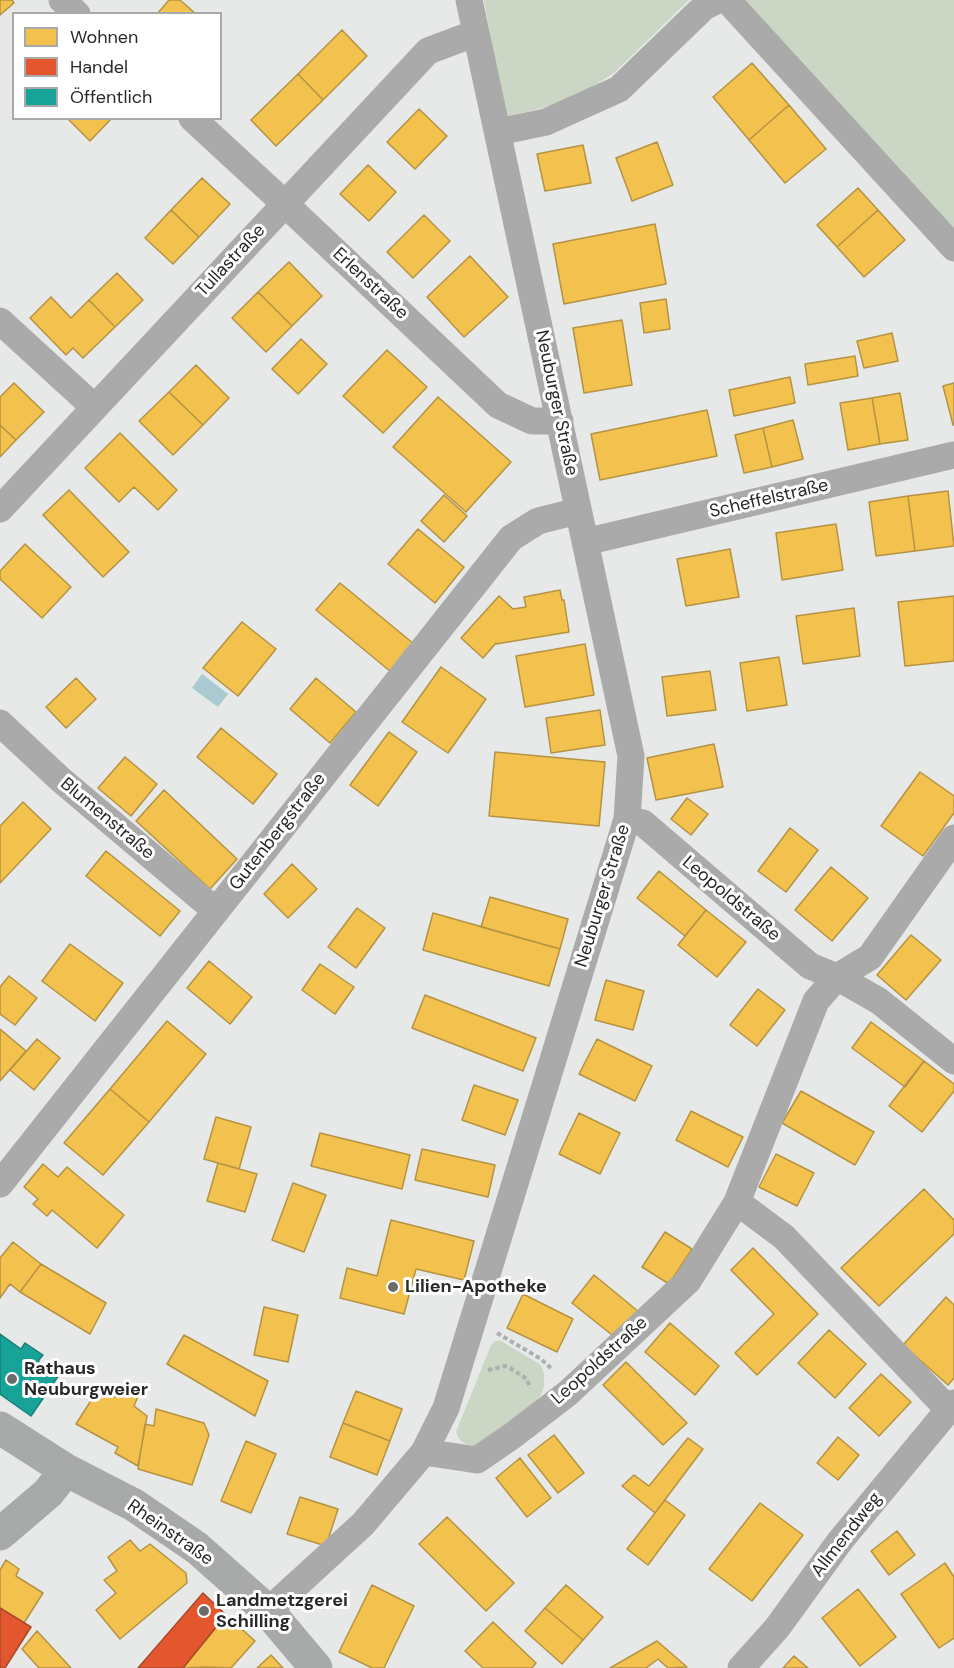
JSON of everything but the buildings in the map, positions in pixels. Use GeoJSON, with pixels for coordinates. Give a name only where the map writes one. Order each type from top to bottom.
{"type":"FeatureCollection","features":[{"type":"Feature","properties":{"kind":"main road","name":"Rheinstraße"},"geometry":{"type":"LineString","coordinates":[[0,1428],[66,1470],[134,1505],[197,1548],[268,1611],[316,1668]]}},
{"type":"Feature","properties":{"kind":"main road"},"geometry":{"type":"LineString","coordinates":[[0,1534],[48,1492],[66,1470]]}},
{"type":"Feature","properties":{"kind":"street"},"geometry":{"type":"LineString","coordinates":[[62,0],[75,12]]}},
{"type":"Feature","properties":{"kind":"street","name":"Neuburger Straße"},"geometry":{"type":"LineString","coordinates":[[268,1611],[363,1524],[423,1452],[446,1408],[627,819],[631,756],[469,0]]}},
{"type":"Feature","properties":{"kind":"street"},"geometry":{"type":"LineString","coordinates":[[498,132],[546,122],[619,89],[704,7],[718,0]]}},
{"type":"Feature","properties":{"kind":"street"},"geometry":{"type":"LineString","coordinates":[[727,0],[954,248]]}},
{"type":"Feature","properties":{"kind":"street","name":"Tullastraße"},"geometry":{"type":"LineString","coordinates":[[0,510],[428,51],[476,33]]}},
{"type":"Feature","properties":{"kind":"street","name":"Erlenstraße"},"geometry":{"type":"LineString","coordinates":[[194,120],[498,405],[532,421],[560,421]]}},
{"type":"Feature","properties":{"kind":"street"},"geometry":{"type":"LineString","coordinates":[[0,321],[94,407]]}},
{"type":"Feature","properties":{"kind":"street","name":"Scheffelstraße"},"geometry":{"type":"LineString","coordinates":[[585,542],[954,455]]}},
{"type":"Feature","properties":{"kind":"street","name":"Gutenbergstraße"},"geometry":{"type":"LineString","coordinates":[[0,1184],[511,538],[538,521],[578,511]]}},
{"type":"Feature","properties":{"kind":"street","name":"Blumenstraße"},"geometry":{"type":"LineString","coordinates":[[0,723],[60,779],[216,911]]}},
{"type":"Feature","properties":{"kind":"street","name":"Leopoldstraße"},"geometry":{"type":"LineString","coordinates":[[627,819],[643,823],[810,966],[837,977],[879,1001],[954,1061]]}},
{"type":"Feature","properties":{"kind":"street","name":"Leopoldstraße"},"geometry":{"type":"LineString","coordinates":[[423,1452],[477,1460],[558,1401],[688,1281],[737,1202],[816,1001],[837,977],[870,957],[954,838]]}},
{"type":"Feature","properties":{"kind":"street"},"geometry":{"type":"LineString","coordinates":[[737,1202],[784,1237],[951,1406]]}},
{"type":"Feature","properties":{"kind":"street","name":"Allmendweg"},"geometry":{"type":"LineString","coordinates":[[741,1668],[777,1628],[840,1541],[951,1406]]}},
{"type":"Feature","properties":{"kind":"path"},"geometry":{"type":"LineString","coordinates":[[458,1371],[480,1372],[505,1366],[526,1379],[531,1392],[558,1401],[555,1372],[541,1359],[500,1334],[472,1322]]}},
{"type":"Feature","properties":{"kind":"green space"},"geometry":{"type":"Polygon","coordinates":[[[484,0],[689,0],[614,73],[570,101],[505,117],[484,0]]]}},
{"type":"Feature","properties":{"kind":"green space"},"geometry":{"type":"Polygon","coordinates":[[[743,0],[954,0],[954,232],[743,0]]]}},
{"type":"Feature","properties":{"kind":"green space"},"geometry":{"type":"Polygon","coordinates":[[[495,1341],[501,1341],[541,1365],[544,1387],[534,1403],[479,1447],[467,1445],[459,1439],[456,1432],[491,1345],[495,1341]]]}},
{"type":"Feature","properties":{"kind":"water"},"geometry":{"type":"Polygon","coordinates":[[[202,674],[228,694],[218,707],[192,688],[202,674]]]}},
{"type":"Feature","properties":{"kind":"place","name":"Lilien-Apotheke"},"geometry":{"type":"Point","coordinates":[393,1287]}},
{"type":"Feature","properties":{"kind":"place","name":"Rathaus Neuburgweier"},"geometry":{"type":"Point","coordinates":[12,1379]}},
{"type":"Feature","properties":{"kind":"place","name":"Landmetzgerei Schilling"},"geometry":{"type":"Point","coordinates":[204,1611]}}]}
